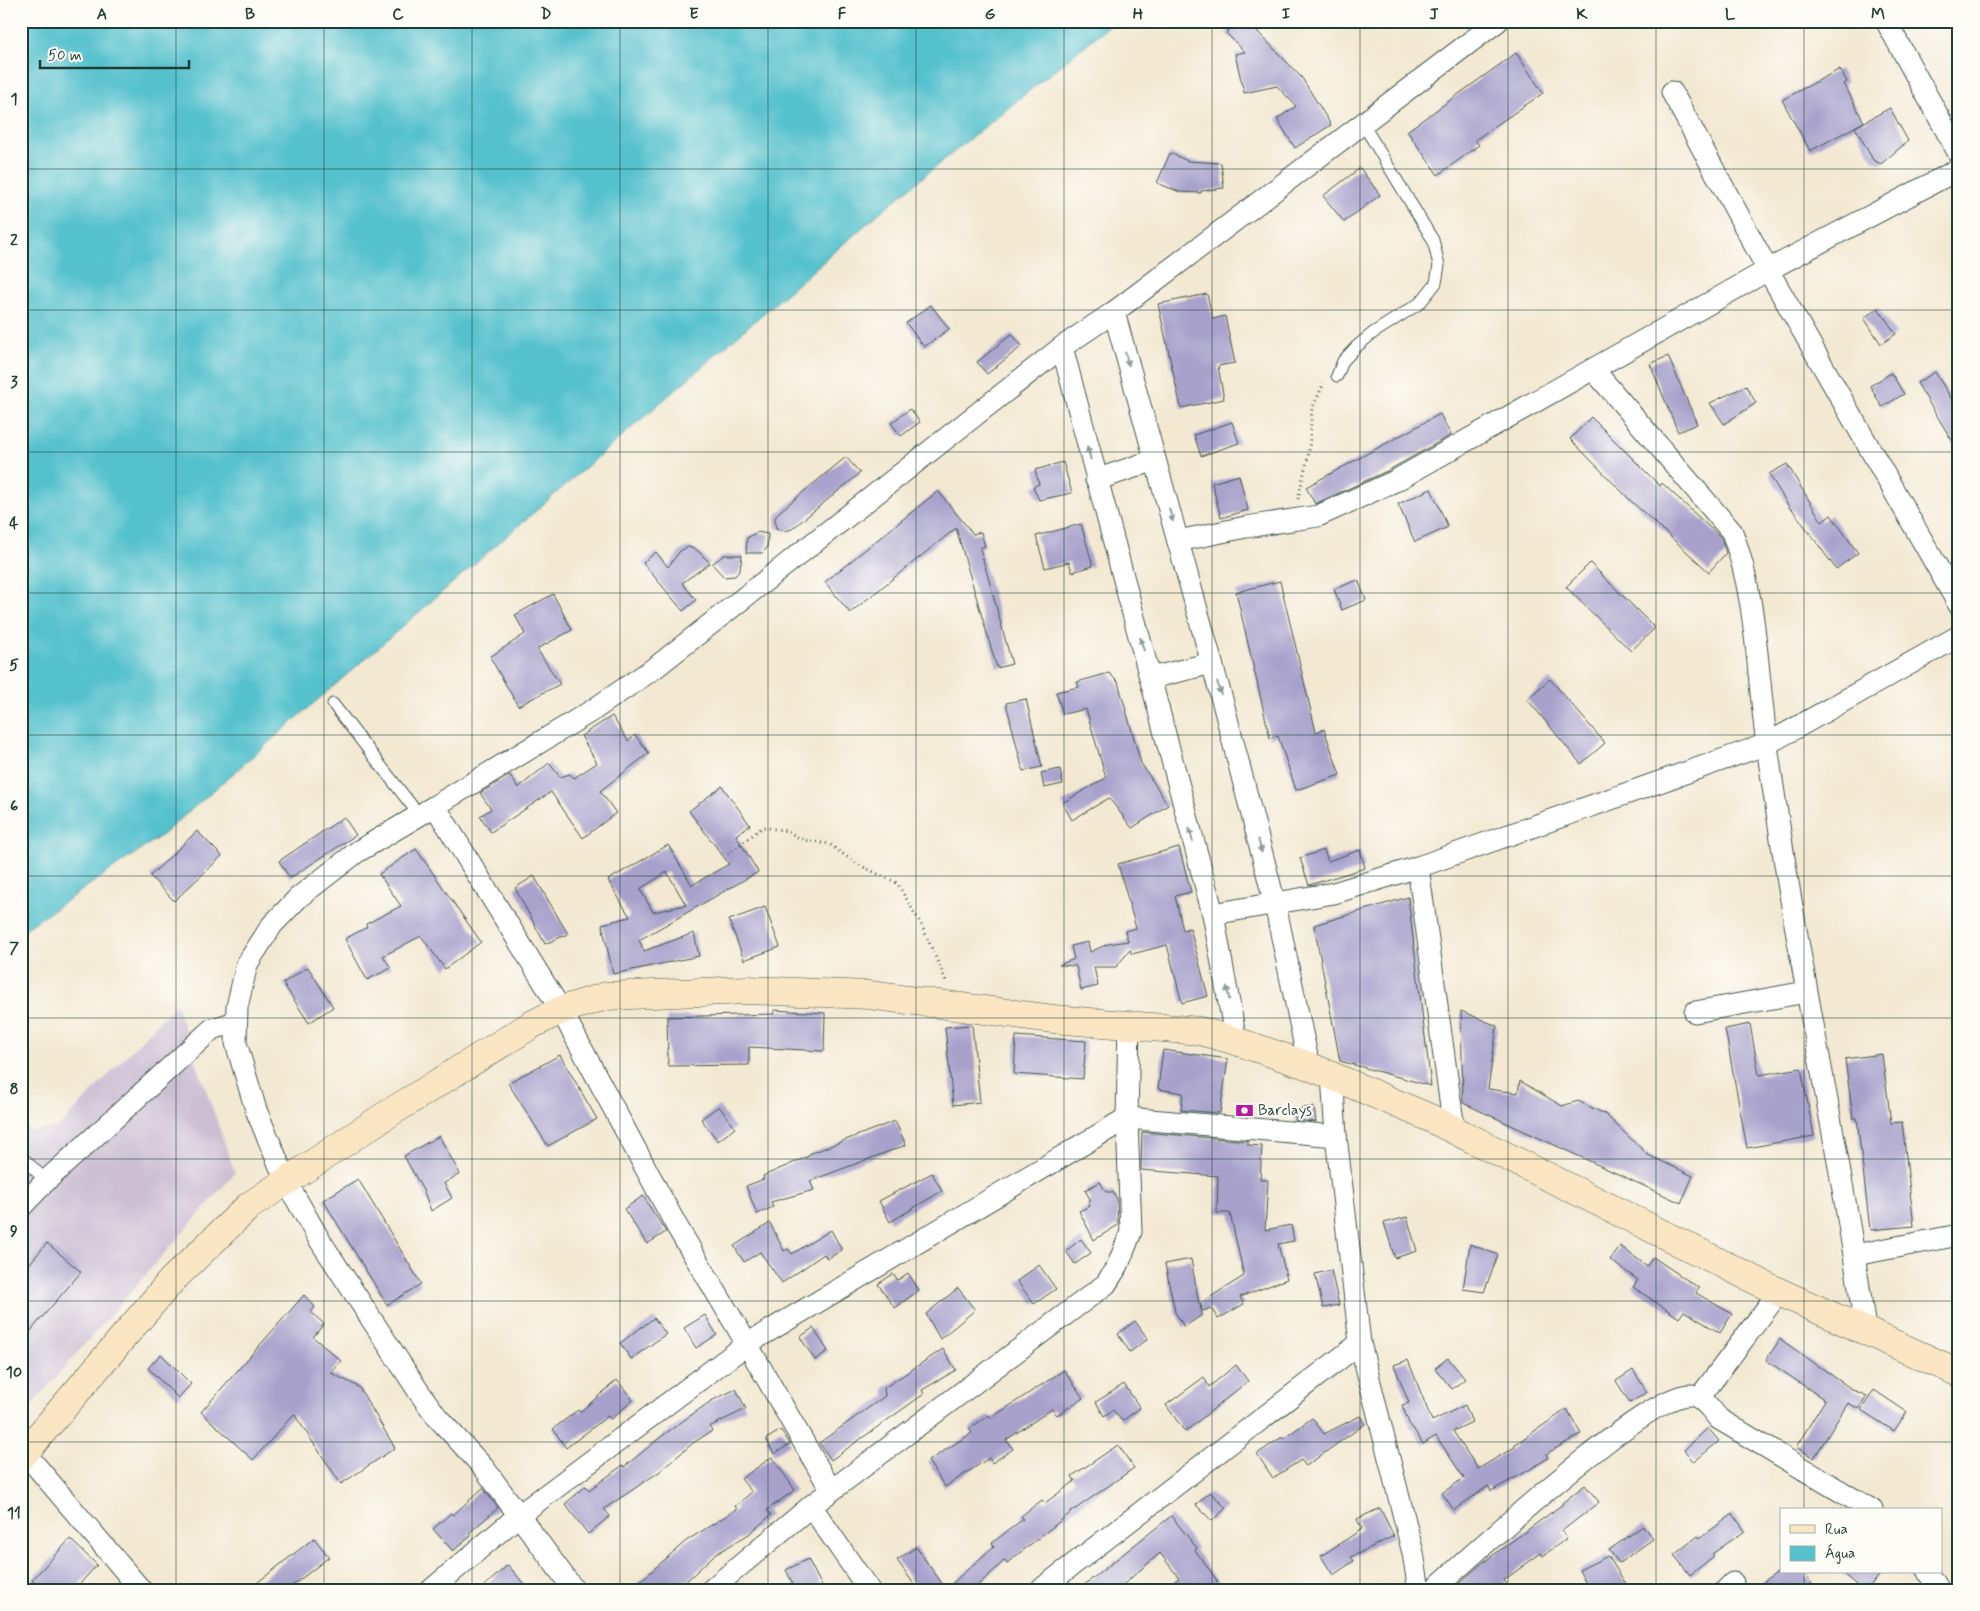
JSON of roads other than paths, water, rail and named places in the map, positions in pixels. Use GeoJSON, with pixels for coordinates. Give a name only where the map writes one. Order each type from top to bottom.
{"type":"FeatureCollection","features":[{"type":"Feature","properties":{"kind":"street"},"geometry":{"type":"LineString","coordinates":[[574,1590],[484,1468],[437,1417],[419,1392],[319,1239],[286,1181],[256,1110],[236,1043],[237,1007],[247,964],[272,925],[299,897],[357,852],[593,710],[656,667],[1062,347],[1114,312],[1498,21]]}},
{"type":"Feature","properties":{"kind":"street"},"geometry":{"type":"LineString","coordinates":[[1178,541],[1246,527],[1318,516],[1395,481],[1768,270],[1836,236],[1958,156],[1886,21]]}},
{"type":"Feature","properties":{"kind":"street"},"geometry":{"type":"LineString","coordinates":[[1672,92],[1768,270],[1959,605]]}},
{"type":"Feature","properties":{"kind":"street"},"geometry":{"type":"LineString","coordinates":[[1114,312],[1212,663],[1336,1136],[1360,1343],[1413,1553],[1419,1590]]}},
{"type":"Feature","properties":{"kind":"street"},"geometry":{"type":"LineString","coordinates":[[1062,347],[1096,480],[1152,678],[1213,914],[1236,1041]]}},
{"type":"Feature","properties":{"kind":"street"},"geometry":{"type":"LineString","coordinates":[[1593,369],[1732,532],[1741,555],[1755,620],[1767,744],[1806,992],[1855,1255],[1865,1329]]}},
{"type":"Feature","properties":{"kind":"street"},"geometry":{"type":"LineString","coordinates":[[1096,480],[1155,460]]}},
{"type":"Feature","properties":{"kind":"street"},"geometry":{"type":"LineString","coordinates":[[1213,914],[1334,894],[1418,867],[1767,744],[1959,636]]}},
{"type":"Feature","properties":{"kind":"street"},"geometry":{"type":"LineString","coordinates":[[1152,678],[1212,663]]}},
{"type":"Feature","properties":{"kind":"street"},"geometry":{"type":"LineString","coordinates":[[427,810],[560,1010],[676,1225],[831,1490]]}},
{"type":"Feature","properties":{"kind":"street"},"geometry":{"type":"LineString","coordinates":[[1418,867],[1454,1129]]}},
{"type":"Feature","properties":{"kind":"street"},"geometry":{"type":"LineString","coordinates":[[141,1590],[23,1455],[172,1280],[249,1206],[380,1119],[560,1010],[606,996],[748,990],[869,995],[1129,1025],[1200,1031],[1236,1041],[1320,1071],[1454,1129],[1779,1292],[1865,1329],[1959,1373]]}},
{"type":"Feature","properties":{"kind":"street"},"geometry":{"type":"LineString","coordinates":[[1695,1012],[1806,992]]}},
{"type":"Feature","properties":{"kind":"street"},"geometry":{"type":"LineString","coordinates":[[21,1207],[46,1181],[212,1029],[236,1022]]}},
{"type":"Feature","properties":{"kind":"street"},"geometry":{"type":"LineString","coordinates":[[712,1590],[810,1506],[1106,1284],[1118,1265],[1131,1232],[1127,1118],[1129,1025]]}},
{"type":"Feature","properties":{"kind":"street"},"geometry":{"type":"LineString","coordinates":[[431,1590],[518,1516],[747,1344],[1127,1118],[1336,1136]]}},
{"type":"Feature","properties":{"kind":"street"},"geometry":{"type":"LineString","coordinates":[[1855,1255],[1959,1235]]}},
{"type":"Feature","properties":{"kind":"street"},"geometry":{"type":"LineString","coordinates":[[1700,1397],[1779,1292]]}},
{"type":"Feature","properties":{"kind":"street"},"geometry":{"type":"LineString","coordinates":[[1040,1590],[1360,1343]]}},
{"type":"Feature","properties":{"kind":"street"},"geometry":{"type":"LineString","coordinates":[[1433,1590],[1610,1438],[1648,1412],[1679,1396],[1690,1395],[1700,1397],[1719,1419],[1869,1508]]}},
{"type":"Feature","properties":{"kind":"street"},"geometry":{"type":"LineString","coordinates":[[810,1506],[869,1590]]}},
{"type":"Feature","properties":{"kind":"street"},"geometry":{"type":"LineString","coordinates":[[1929,1574],[1939,1590]]}},
{"type":"Feature","properties":{"kind":"lane"},"geometry":{"type":"LineString","coordinates":[[1337,376],[1343,361],[1356,347],[1373,333],[1420,303],[1436,284],[1439,265],[1433,240],[1363,124]]}},
{"type":"Feature","properties":{"kind":"lane"},"geometry":{"type":"LineString","coordinates":[[332,704],[427,810]]}},
{"type":"Feature","properties":{"kind":"lane"},"geometry":{"type":"LineString","coordinates":[[21,1156],[46,1181]]}},
{"type":"Feature","properties":{"kind":"water"},"geometry":{"type":"Polygon","coordinates":[[[21,21],[1115,21],[885,208],[162,835],[21,932],[21,21]]]}},
{"type":"Feature","properties":{"kind":"place","name":"Barclays"},"geometry":{"type":"Point","coordinates":[1244,1111]}}]}
